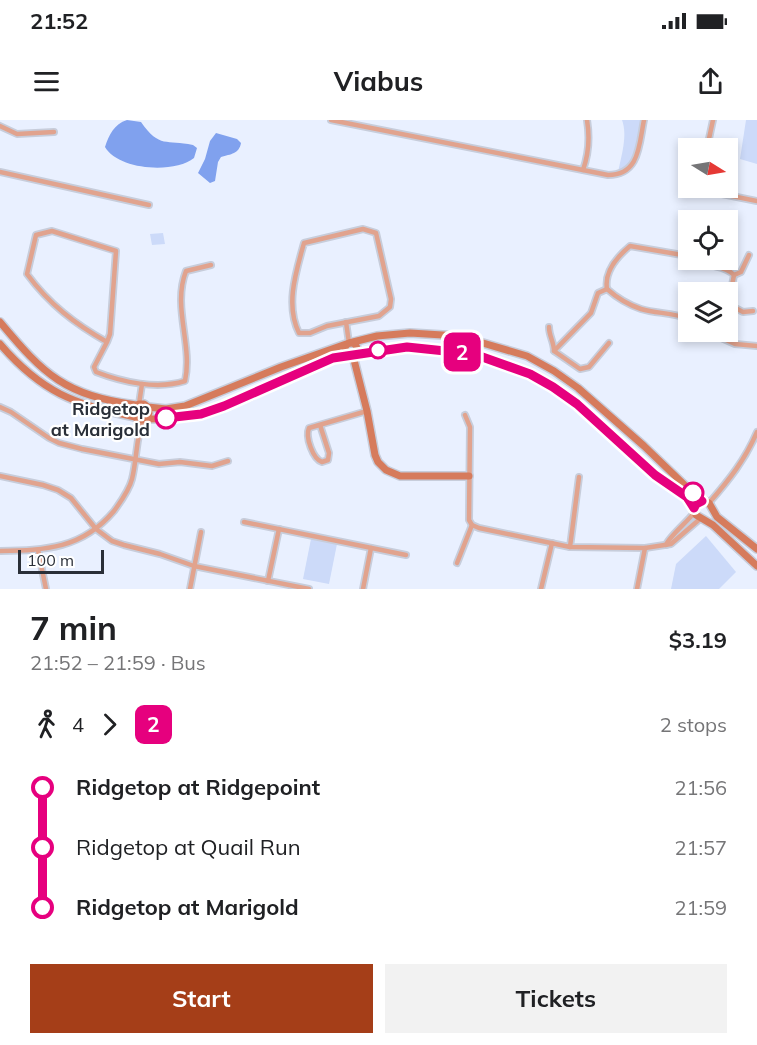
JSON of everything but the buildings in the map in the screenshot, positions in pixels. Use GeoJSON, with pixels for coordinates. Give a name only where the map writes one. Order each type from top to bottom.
{"type":"FeatureCollection","features":[{"type":"Feature","properties":{"kind":"main road"},"geometry":{"type":"LineString","coordinates":[[0,322],[23,350],[55,380],[98,399],[166,409],[184,406],[281,367],[349,343],[394,334],[459,336],[495,346],[527,357],[554,371],[578,388],[708,505],[717,517],[757,549]]}},
{"type":"Feature","properties":{"kind":"main road"},"geometry":{"type":"LineString","coordinates":[[349,343],[345,350],[347,354],[353,356]]}},
{"type":"Feature","properties":{"kind":"main road"},"geometry":{"type":"LineString","coordinates":[[0,344],[23,370],[51,391],[95,408],[140,418],[179,418],[201,414],[333,358],[407,347],[474,354],[530,374],[577,404],[655,475],[687,497],[698,514],[757,566]]}},
{"type":"Feature","properties":{"kind":"main road"},"geometry":{"type":"LineString","coordinates":[[353,356],[378,462],[392,474],[469,476]]}},
{"type":"Feature","properties":{"kind":"main road"},"geometry":{"type":"LineString","coordinates":[[140,418],[149,413],[142,405]]}},
{"type":"Feature","properties":{"kind":"main road"},"geometry":{"type":"LineString","coordinates":[[140,418],[133,412],[142,405]]}},
{"type":"Feature","properties":{"kind":"main road"},"geometry":{"type":"LineString","coordinates":[[698,514],[696,504],[708,505]]}},
{"type":"Feature","properties":{"kind":"main road"},"geometry":{"type":"LineString","coordinates":[[698,514],[709,516],[708,505]]}},
{"type":"Feature","properties":{"kind":"street"},"geometry":{"type":"LineString","coordinates":[[331,120],[608,175],[622,174],[633,162],[644,120]]}},
{"type":"Feature","properties":{"kind":"street"},"geometry":{"type":"LineString","coordinates":[[583,170],[588,156],[589,133],[586,120]]}},
{"type":"Feature","properties":{"kind":"street"},"geometry":{"type":"LineString","coordinates":[[709,138],[713,120]]}},
{"type":"Feature","properties":{"kind":"street"},"geometry":{"type":"LineString","coordinates":[[0,126],[17,134],[54,132]]}},
{"type":"Feature","properties":{"kind":"street"},"geometry":{"type":"LineString","coordinates":[[0,172],[149,205]]}},
{"type":"Feature","properties":{"kind":"street"},"geometry":{"type":"LineString","coordinates":[[738,197],[757,201]]}},
{"type":"Feature","properties":{"kind":"street"},"geometry":{"type":"LineString","coordinates":[[363,229],[376,233],[391,299],[390,308],[379,316],[346,322],[310,333],[299,333],[294,321],[293,292],[303,243],[363,229]]}},
{"type":"Feature","properties":{"kind":"street"},"geometry":{"type":"LineString","coordinates":[[107,342],[76,324],[38,288],[27,274],[36,236],[52,231],[116,251],[110,334],[107,342],[94,367],[96,372],[142,386],[177,384],[185,381],[187,372],[181,320],[183,279],[186,271],[211,265]]}},
{"type":"Feature","properties":{"kind":"street"},"geometry":{"type":"LineString","coordinates":[[678,254],[630,246],[615,260],[606,283],[607,288],[616,296],[641,309],[678,314]]}},
{"type":"Feature","properties":{"kind":"street"},"geometry":{"type":"LineString","coordinates":[[734,274],[741,272],[749,255]]}},
{"type":"Feature","properties":{"kind":"street"},"geometry":{"type":"LineString","coordinates":[[729,270],[734,274]]}},
{"type":"Feature","properties":{"kind":"street"},"geometry":{"type":"LineString","coordinates":[[732,282],[734,274]]}},
{"type":"Feature","properties":{"kind":"street"},"geometry":{"type":"LineString","coordinates":[[554,351],[591,313],[598,293],[607,288]]}},
{"type":"Feature","properties":{"kind":"street"},"geometry":{"type":"LineString","coordinates":[[738,310],[743,312],[753,311]]}},
{"type":"Feature","properties":{"kind":"street"},"geometry":{"type":"LineString","coordinates":[[346,322],[349,343]]}},
{"type":"Feature","properties":{"kind":"street"},"geometry":{"type":"LineString","coordinates":[[549,327],[554,351]]}},
{"type":"Feature","properties":{"kind":"street"},"geometry":{"type":"LineString","coordinates":[[731,342],[757,346]]}},
{"type":"Feature","properties":{"kind":"street"},"geometry":{"type":"LineString","coordinates":[[554,351],[580,369],[589,367],[609,343]]}},
{"type":"Feature","properties":{"kind":"street"},"geometry":{"type":"LineString","coordinates":[[142,386],[142,405]]}},
{"type":"Feature","properties":{"kind":"street"},"geometry":{"type":"LineString","coordinates":[[0,407],[59,443],[159,464],[180,462],[212,466],[228,461]]}},
{"type":"Feature","properties":{"kind":"street"},"geometry":{"type":"LineString","coordinates":[[320,425],[329,453],[328,460],[322,462],[316,458],[307,436],[309,428],[367,411]]}},
{"type":"Feature","properties":{"kind":"street"},"geometry":{"type":"LineString","coordinates":[[465,415],[470,427],[469,520],[472,525],[570,547],[645,548],[666,545],[667,540],[698,514]]}},
{"type":"Feature","properties":{"kind":"street"},"geometry":{"type":"LineString","coordinates":[[0,551],[38,550],[72,542],[96,529],[124,497],[131,481],[136,460],[140,418]]}},
{"type":"Feature","properties":{"kind":"street"},"geometry":{"type":"LineString","coordinates":[[708,505],[740,466],[757,432]]}},
{"type":"Feature","properties":{"kind":"street"},"geometry":{"type":"LineString","coordinates":[[0,476],[43,484],[58,490],[71,498],[96,529],[112,541],[194,566],[309,589]]}},
{"type":"Feature","properties":{"kind":"street"},"geometry":{"type":"LineString","coordinates":[[570,547],[579,477]]}},
{"type":"Feature","properties":{"kind":"street"},"geometry":{"type":"LineString","coordinates":[[244,522],[406,555]]}},
{"type":"Feature","properties":{"kind":"street"},"geometry":{"type":"LineString","coordinates":[[456,563],[472,525]]}},
{"type":"Feature","properties":{"kind":"street"},"geometry":{"type":"LineString","coordinates":[[268,581],[279,529]]}},
{"type":"Feature","properties":{"kind":"street"},"geometry":{"type":"LineString","coordinates":[[190,589],[201,532]]}},
{"type":"Feature","properties":{"kind":"street"},"geometry":{"type":"LineString","coordinates":[[541,589],[552,543]]}},
{"type":"Feature","properties":{"kind":"street"},"geometry":{"type":"LineString","coordinates":[[363,589],[371,548]]}},
{"type":"Feature","properties":{"kind":"street"},"geometry":{"type":"LineString","coordinates":[[638,589],[645,548]]}},
{"type":"Feature","properties":{"kind":"street"},"geometry":{"type":"LineString","coordinates":[[38,550],[46,589]]}},
{"type":"Feature","properties":{"kind":"shaded area"},"geometry":{"type":"Polygon","coordinates":[[[622,120],[644,120],[633,162],[618,173],[624,140],[622,120]]]}},
{"type":"Feature","properties":{"kind":"shaded area"},"geometry":{"type":"Polygon","coordinates":[[[746,120],[757,120],[757,164],[740,159],[746,120]]]}},
{"type":"Feature","properties":{"kind":"shaded area"},"geometry":{"type":"Polygon","coordinates":[[[163,233],[165,244],[152,245],[150,234],[163,233]]]}},
{"type":"Feature","properties":{"kind":"shaded area"},"geometry":{"type":"Polygon","coordinates":[[[706,536],[736,572],[719,589],[671,589],[676,564],[706,536]]]}},
{"type":"Feature","properties":{"kind":"shaded area"},"geometry":{"type":"Polygon","coordinates":[[[311,539],[337,544],[329,584],[303,579],[311,539]]]}},
{"type":"Feature","properties":{"kind":"water"},"geometry":{"type":"Polygon","coordinates":[[[127,120],[141,122],[159,140],[193,145],[197,148],[194,158],[185,163],[160,168],[122,161],[105,147],[113,130],[127,120]]]}},
{"type":"Feature","properties":{"kind":"water"},"geometry":{"type":"Polygon","coordinates":[[[216,133],[237,139],[241,143],[236,151],[221,157],[215,181],[210,183],[198,173],[210,141],[216,133]]]}},
{"type":"Feature","properties":{"kind":"bus line","name":"2"},"geometry":{"type":"LineString","coordinates":[[166,418],[201,414],[224,406],[333,358],[407,347],[460,352],[494,360],[530,374],[553,387],[577,404],[655,475],[687,497],[694,508],[698,502],[702,501],[693,493]]}},
{"type":"Feature","properties":{"kind":"place","name":"Ridgetop at Marigold"},"geometry":{"type":"Point","coordinates":[166,418]}}]}
